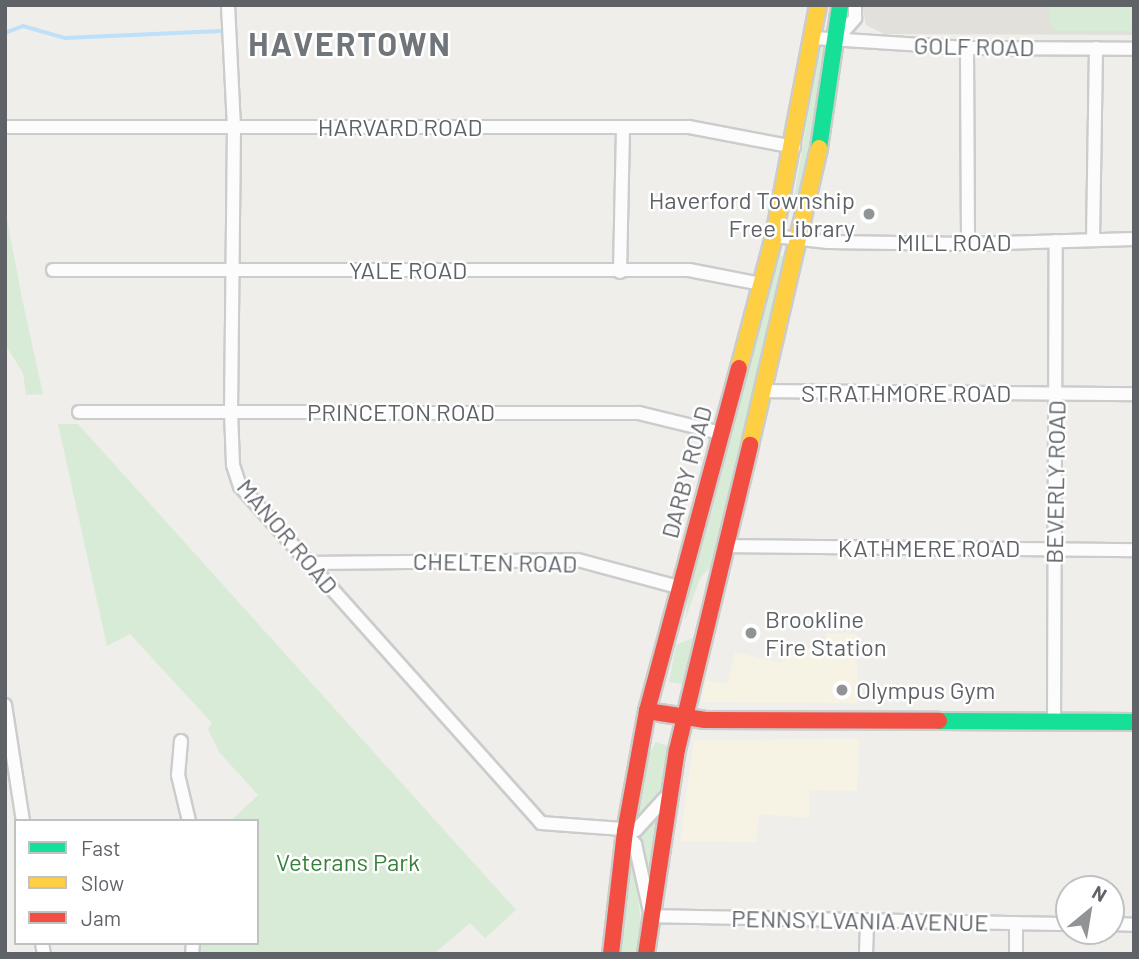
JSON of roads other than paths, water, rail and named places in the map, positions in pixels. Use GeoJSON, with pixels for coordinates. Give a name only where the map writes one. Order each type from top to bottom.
{"type":"FeatureCollection","features":[{"type":"Feature","properties":{"kind":"main road","name":"DARBY ROAD"},"geometry":{"type":"LineString","coordinates":[[611,954],[625,832],[647,711],[774,236],[794,147],[818,5]]}},
{"type":"Feature","properties":{"kind":"main road"},"geometry":{"type":"LineString","coordinates":[[646,954],[683,719],[799,240],[829,99],[840,5]]}},
{"type":"Feature","properties":{"kind":"main road"},"geometry":{"type":"LineString","coordinates":[[667,630],[707,623]]}},
{"type":"Feature","properties":{"kind":"main road"},"geometry":{"type":"LineString","coordinates":[[647,711],[683,719],[1134,722]]}},
{"type":"Feature","properties":{"kind":"street","name":"MANOR ROAD"},"geometry":{"type":"LineString","coordinates":[[228,5],[234,126],[233,465],[240,486],[541,823],[625,832]]}},
{"type":"Feature","properties":{"kind":"street"},"geometry":{"type":"LineString","coordinates":[[837,39],[855,18],[855,5]]}},
{"type":"Feature","properties":{"kind":"street","name":"GOLF ROAD"},"geometry":{"type":"LineString","coordinates":[[814,38],[967,48],[1134,49]]}},
{"type":"Feature","properties":{"kind":"street"},"geometry":{"type":"LineString","coordinates":[[967,48],[968,244]]}},
{"type":"Feature","properties":{"kind":"street"},"geometry":{"type":"LineString","coordinates":[[1093,240],[1096,48]]}},
{"type":"Feature","properties":{"kind":"street","name":"HARVARD ROAD"},"geometry":{"type":"LineString","coordinates":[[5,127],[689,127],[794,147]]}},
{"type":"Feature","properties":{"kind":"street"},"geometry":{"type":"LineString","coordinates":[[620,272],[622,128]]}},
{"type":"Feature","properties":{"kind":"street","name":"MILL ROAD"},"geometry":{"type":"LineString","coordinates":[[774,236],[799,240],[968,244],[1134,239]]}},
{"type":"Feature","properties":{"kind":"street","name":"BEVERLY ROAD"},"geometry":{"type":"LineString","coordinates":[[1054,722],[1056,242]]}},
{"type":"Feature","properties":{"kind":"street","name":"YALE ROAD"},"geometry":{"type":"LineString","coordinates":[[53,270],[689,270],[761,284]]}},
{"type":"Feature","properties":{"kind":"street","name":"STRATHMORE ROAD"},"geometry":{"type":"LineString","coordinates":[[762,391],[1134,394]]}},
{"type":"Feature","properties":{"kind":"street","name":"PRINCETON ROAD"},"geometry":{"type":"LineString","coordinates":[[79,412],[639,413],[721,433]]}},
{"type":"Feature","properties":{"kind":"street","name":"KATHMERE ROAD"},"geometry":{"type":"LineString","coordinates":[[724,546],[1134,550]]}},
{"type":"Feature","properties":{"kind":"street","name":"CHELTEN ROAD"},"geometry":{"type":"LineString","coordinates":[[309,563],[578,560],[678,587]]}},
{"type":"Feature","properties":{"kind":"street"},"geometry":{"type":"LineString","coordinates":[[5,705],[23,819]]}},
{"type":"Feature","properties":{"kind":"street"},"geometry":{"type":"LineString","coordinates":[[181,741],[178,775],[189,819]]}},
{"type":"Feature","properties":{"kind":"street"},"geometry":{"type":"LineString","coordinates":[[651,916],[637,849],[625,832],[636,830],[654,815],[671,785]]}},
{"type":"Feature","properties":{"kind":"street","name":"PENNSYLVANIA AVENUE"},"geometry":{"type":"LineString","coordinates":[[651,916],[1055,924]]}},
{"type":"Feature","properties":{"kind":"street"},"geometry":{"type":"LineString","coordinates":[[866,954],[867,921]]}},
{"type":"Feature","properties":{"kind":"street"},"geometry":{"type":"LineString","coordinates":[[1016,923],[1016,954]]}},
{"type":"Feature","properties":{"kind":"waterway"},"geometry":{"type":"LineString","coordinates":[[5,33],[23,26],[65,38],[221,31]]}},
{"type":"Feature","properties":{"kind":"place","name":"Haverford Township Free Library"},"geometry":{"type":"Point","coordinates":[869,214]}},
{"type":"Feature","properties":{"kind":"place","name":"Brookline Fire Station"},"geometry":{"type":"Point","coordinates":[751,633]}},
{"type":"Feature","properties":{"kind":"place","name":"Olympus Gym"},"geometry":{"type":"Point","coordinates":[842,690]}},
{"type":"Feature","properties":{"kind":"district","name":"HAVERTOWN"},"geometry":{"type":"Point","coordinates":[350,43]}},
{"type":"Feature","properties":{"kind":"park label","name":"Veterans Park"},"geometry":{"type":"Point","coordinates":[348,862]}}]}
